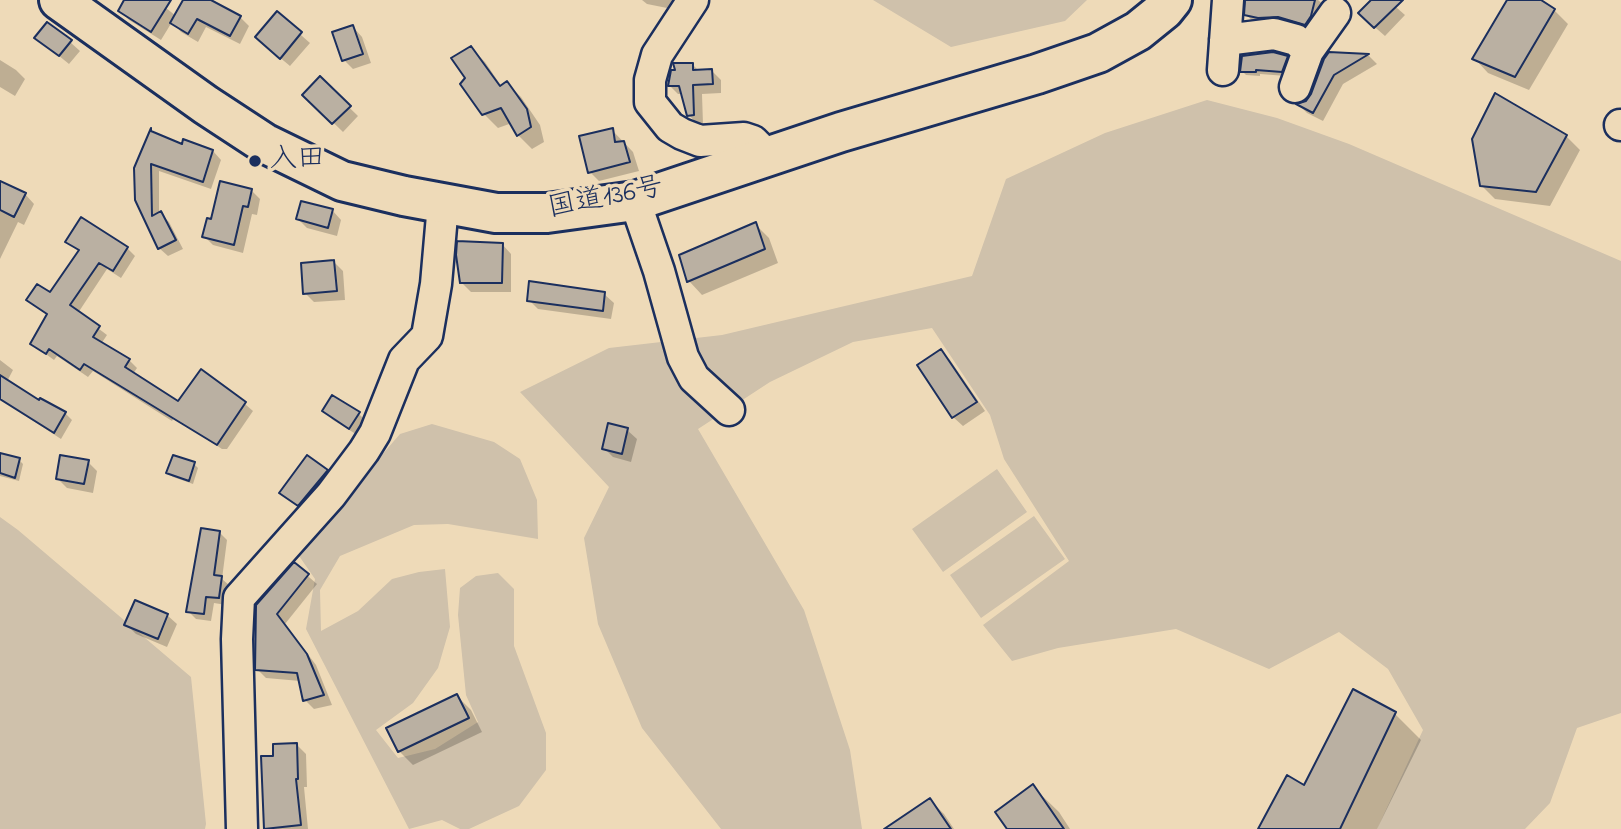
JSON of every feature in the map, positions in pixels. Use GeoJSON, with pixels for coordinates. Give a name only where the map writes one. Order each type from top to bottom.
{"type":"FeatureCollection","features":[{"type":"Feature","properties":{"kind":"highway","name":"国道136号"},"geometry":{"type":"LineString","coordinates":[[59,0],[264,143],[342,181],[496,213],[547,213],[635,201],[768,156],[1098,53],[1138,31],[1164,10],[1171,0]]}},
{"type":"Feature","properties":{"kind":"street"},"geometry":{"type":"LineString","coordinates":[[693,0],[657,55],[650,80],[650,103],[670,127],[681,134],[700,141],[744,138],[753,141],[768,156]]}},
{"type":"Feature","properties":{"kind":"street"},"geometry":{"type":"LineString","coordinates":[[1223,70],[1228,0]]}},
{"type":"Feature","properties":{"kind":"street"},"geometry":{"type":"LineString","coordinates":[[1295,87],[1308,51],[1335,13]]}},
{"type":"Feature","properties":{"kind":"street"},"geometry":{"type":"LineString","coordinates":[[1225,40],[1273,34],[1296,40],[1308,51]]}},
{"type":"Feature","properties":{"kind":"street"},"geometry":{"type":"LineString","coordinates":[[635,201],[659,271],[683,357],[694,378],[729,410]]}},
{"type":"Feature","properties":{"kind":"street"},"geometry":{"type":"LineString","coordinates":[[242,829],[237,639],[239,598],[331,495],[364,452],[375,433],[404,360],[427,335],[436,284],[443,204]]}},
{"type":"Feature","properties":{"kind":"shaded area"},"geometry":{"type":"Polygon","coordinates":[[[873,0],[1087,0],[1065,21],[951,47],[873,0]]]}},
{"type":"Feature","properties":{"kind":"shaded area"},"geometry":{"type":"Polygon","coordinates":[[[1207,100],[1277,118],[1349,144],[1621,261],[1621,713],[1577,728],[1550,803],[1525,829],[1377,829],[1423,730],[1388,669],[1339,632],[1269,669],[1176,629],[1058,648],[1012,661],[983,625],[1069,561],[1004,459],[990,415],[932,328],[853,342],[770,382],[698,429],[804,610],[850,750],[862,829],[721,829],[642,728],[598,624],[584,538],[609,487],[520,392],[609,348],[722,335],[972,276],[1006,179],[1105,133],[1207,100]]]}},
{"type":"Feature","properties":{"kind":"shaded area"},"geometry":{"type":"Polygon","coordinates":[[[432,424],[494,442],[520,459],[537,500],[538,539],[448,524],[414,525],[340,556],[320,590],[321,631],[358,611],[392,579],[445,569],[450,627],[438,668],[413,703],[376,730],[398,758],[435,749],[478,722],[466,695],[458,615],[460,588],[476,576],[498,573],[514,589],[514,646],[546,733],[546,770],[519,806],[469,829],[460,829],[442,820],[409,829],[306,629],[315,579],[297,553],[400,434],[432,424]]]}},
{"type":"Feature","properties":{"kind":"shaded area"},"geometry":{"type":"Polygon","coordinates":[[[997,469],[1027,512],[943,572],[912,529],[997,469]]]}},
{"type":"Feature","properties":{"kind":"shaded area"},"geometry":{"type":"Polygon","coordinates":[[[1034,516],[1065,559],[981,618],[950,575],[1034,516]]]}},
{"type":"Feature","properties":{"kind":"shaded area"},"geometry":{"type":"Polygon","coordinates":[[[0,517],[191,677],[205,829],[0,829],[0,517]]]}},
{"type":"Feature","properties":{"kind":"building"},"geometry":{"type":"Polygon","coordinates":[[[124,0],[171,0],[151,32],[118,11],[124,0]]]}},
{"type":"Feature","properties":{"kind":"building"},"geometry":{"type":"Polygon","coordinates":[[[183,0],[211,0],[241,16],[230,36],[197,19],[188,34],[170,23],[183,0]]]}},
{"type":"Feature","properties":{"kind":"building"},"geometry":{"type":"Polygon","coordinates":[[[1245,0],[1315,0],[1311,16],[1305,25],[1278,17],[1258,18],[1244,15],[1245,0]]]}},
{"type":"Feature","properties":{"kind":"building"},"geometry":{"type":"Polygon","coordinates":[[[1371,0],[1403,0],[1374,28],[1358,13],[1371,0]]]}},
{"type":"Feature","properties":{"kind":"building"},"geometry":{"type":"Polygon","coordinates":[[[1507,0],[1541,0],[1555,9],[1515,77],[1472,59],[1507,0]]]}},
{"type":"Feature","properties":{"kind":"building"},"geometry":{"type":"Polygon","coordinates":[[[277,11],[302,32],[280,59],[255,37],[277,11]]]}},
{"type":"Feature","properties":{"kind":"building"},"geometry":{"type":"Polygon","coordinates":[[[47,22],[72,40],[59,56],[34,38],[47,22]]]}},
{"type":"Feature","properties":{"kind":"building"},"geometry":{"type":"Polygon","coordinates":[[[353,25],[363,54],[342,61],[332,32],[353,25]]]}},
{"type":"Feature","properties":{"kind":"building"},"geometry":{"type":"Polygon","coordinates":[[[471,46],[500,86],[507,81],[527,109],[531,127],[517,136],[501,108],[482,115],[460,84],[465,78],[451,58],[471,46]]]}},
{"type":"Feature","properties":{"kind":"building"},"geometry":{"type":"Polygon","coordinates":[[[1273,52],[1288,56],[1282,72],[1240,72],[1242,56],[1273,52]]]}},
{"type":"Feature","properties":{"kind":"building"},"geometry":{"type":"Polygon","coordinates":[[[1329,52],[1369,54],[1334,75],[1313,113],[1296,104],[1306,101],[1311,94],[1329,52]]]}},
{"type":"Feature","properties":{"kind":"building"},"geometry":{"type":"Polygon","coordinates":[[[673,63],[693,63],[693,70],[712,69],[713,84],[693,85],[694,115],[687,116],[679,86],[668,86],[671,70],[675,70],[673,63]]]}},
{"type":"Feature","properties":{"kind":"building"},"geometry":{"type":"Polygon","coordinates":[[[320,76],[351,106],[332,124],[302,95],[320,76]]]}},
{"type":"Feature","properties":{"kind":"building"},"geometry":{"type":"Polygon","coordinates":[[[1495,93],[1567,135],[1536,192],[1480,186],[1472,139],[1495,93]]]}},
{"type":"Feature","properties":{"kind":"building"},"geometry":{"type":"Polygon","coordinates":[[[151,128],[151,131],[182,144],[183,139],[213,150],[203,182],[151,164],[152,216],[161,211],[176,240],[158,249],[135,200],[134,168],[151,128]]]}},
{"type":"Feature","properties":{"kind":"building"},"geometry":{"type":"Polygon","coordinates":[[[613,128],[615,142],[624,141],[630,162],[588,173],[579,136],[613,128]]]}},
{"type":"Feature","properties":{"kind":"building"},"geometry":{"type":"Polygon","coordinates":[[[0,181],[26,193],[14,217],[0,210],[0,181]]]}},
{"type":"Feature","properties":{"kind":"building"},"geometry":{"type":"Polygon","coordinates":[[[220,181],[252,189],[248,207],[243,206],[234,245],[202,237],[207,218],[211,219],[220,181]]]}},
{"type":"Feature","properties":{"kind":"building"},"geometry":{"type":"Polygon","coordinates":[[[301,201],[333,209],[328,228],[296,219],[301,201]]]}},
{"type":"Feature","properties":{"kind":"building"},"geometry":{"type":"Polygon","coordinates":[[[81,217],[128,247],[113,271],[99,263],[70,305],[100,326],[93,337],[130,359],[125,367],[178,401],[201,369],[246,402],[217,445],[84,364],[80,370],[49,349],[46,354],[30,344],[47,314],[26,300],[37,284],[50,292],[79,250],[65,242],[81,217]]]}},
{"type":"Feature","properties":{"kind":"building"},"geometry":{"type":"Polygon","coordinates":[[[756,222],[765,249],[687,282],[679,255],[756,222]]]}},
{"type":"Feature","properties":{"kind":"building"},"geometry":{"type":"Polygon","coordinates":[[[457,241],[503,243],[502,283],[460,283],[457,241]]]}},
{"type":"Feature","properties":{"kind":"building"},"geometry":{"type":"Polygon","coordinates":[[[334,260],[337,291],[303,294],[301,263],[334,260]]]}},
{"type":"Feature","properties":{"kind":"building"},"geometry":{"type":"Polygon","coordinates":[[[529,281],[605,292],[603,311],[527,301],[529,281]]]}},
{"type":"Feature","properties":{"kind":"building"},"geometry":{"type":"Polygon","coordinates":[[[941,349],[977,402],[952,418],[917,365],[941,349]]]}},
{"type":"Feature","properties":{"kind":"building"},"geometry":{"type":"Polygon","coordinates":[[[0,375],[39,400],[40,398],[66,412],[54,433],[0,399],[0,375]]]}},
{"type":"Feature","properties":{"kind":"building"},"geometry":{"type":"Polygon","coordinates":[[[332,395],[360,412],[349,429],[322,411],[332,395]]]}},
{"type":"Feature","properties":{"kind":"building"},"geometry":{"type":"Polygon","coordinates":[[[608,423],[628,428],[622,454],[602,449],[608,423]]]}},
{"type":"Feature","properties":{"kind":"building"},"geometry":{"type":"Polygon","coordinates":[[[0,453],[20,458],[15,478],[0,473],[0,453]]]}},
{"type":"Feature","properties":{"kind":"building"},"geometry":{"type":"Polygon","coordinates":[[[60,455],[89,460],[84,484],[56,479],[60,455]]]}},
{"type":"Feature","properties":{"kind":"building"},"geometry":{"type":"Polygon","coordinates":[[[173,455],[195,462],[189,481],[166,473],[173,455]]]}},
{"type":"Feature","properties":{"kind":"building"},"geometry":{"type":"Polygon","coordinates":[[[307,455],[328,470],[298,506],[279,493],[307,455]]]}},
{"type":"Feature","properties":{"kind":"building"},"geometry":{"type":"Polygon","coordinates":[[[201,528],[220,531],[214,575],[222,576],[219,598],[206,597],[204,614],[186,612],[201,528]]]}},
{"type":"Feature","properties":{"kind":"building"},"geometry":{"type":"Polygon","coordinates":[[[294,562],[309,574],[277,614],[307,654],[324,695],[303,701],[297,673],[255,670],[256,605],[294,562]]]}},
{"type":"Feature","properties":{"kind":"building"},"geometry":{"type":"Polygon","coordinates":[[[135,600],[168,614],[158,639],[124,625],[135,600]]]}},
{"type":"Feature","properties":{"kind":"building"},"geometry":{"type":"Polygon","coordinates":[[[1353,689],[1396,712],[1340,829],[1258,829],[1287,775],[1304,785],[1353,689]]]}},
{"type":"Feature","properties":{"kind":"building"},"geometry":{"type":"Polygon","coordinates":[[[457,694],[469,718],[398,752],[386,728],[457,694]]]}},
{"type":"Feature","properties":{"kind":"building"},"geometry":{"type":"Polygon","coordinates":[[[297,743],[296,779],[301,825],[264,829],[261,756],[273,756],[273,744],[297,743]]]}},
{"type":"Feature","properties":{"kind":"building"},"geometry":{"type":"Polygon","coordinates":[[[1033,784],[1064,829],[1007,829],[995,812],[1033,784]]]}},
{"type":"Feature","properties":{"kind":"building"},"geometry":{"type":"Polygon","coordinates":[[[930,798],[951,829],[884,829],[930,798]]]}},
{"type":"Feature","properties":{"kind":"place","name":"入田"},"geometry":{"type":"Point","coordinates":[255,161]}}]}
